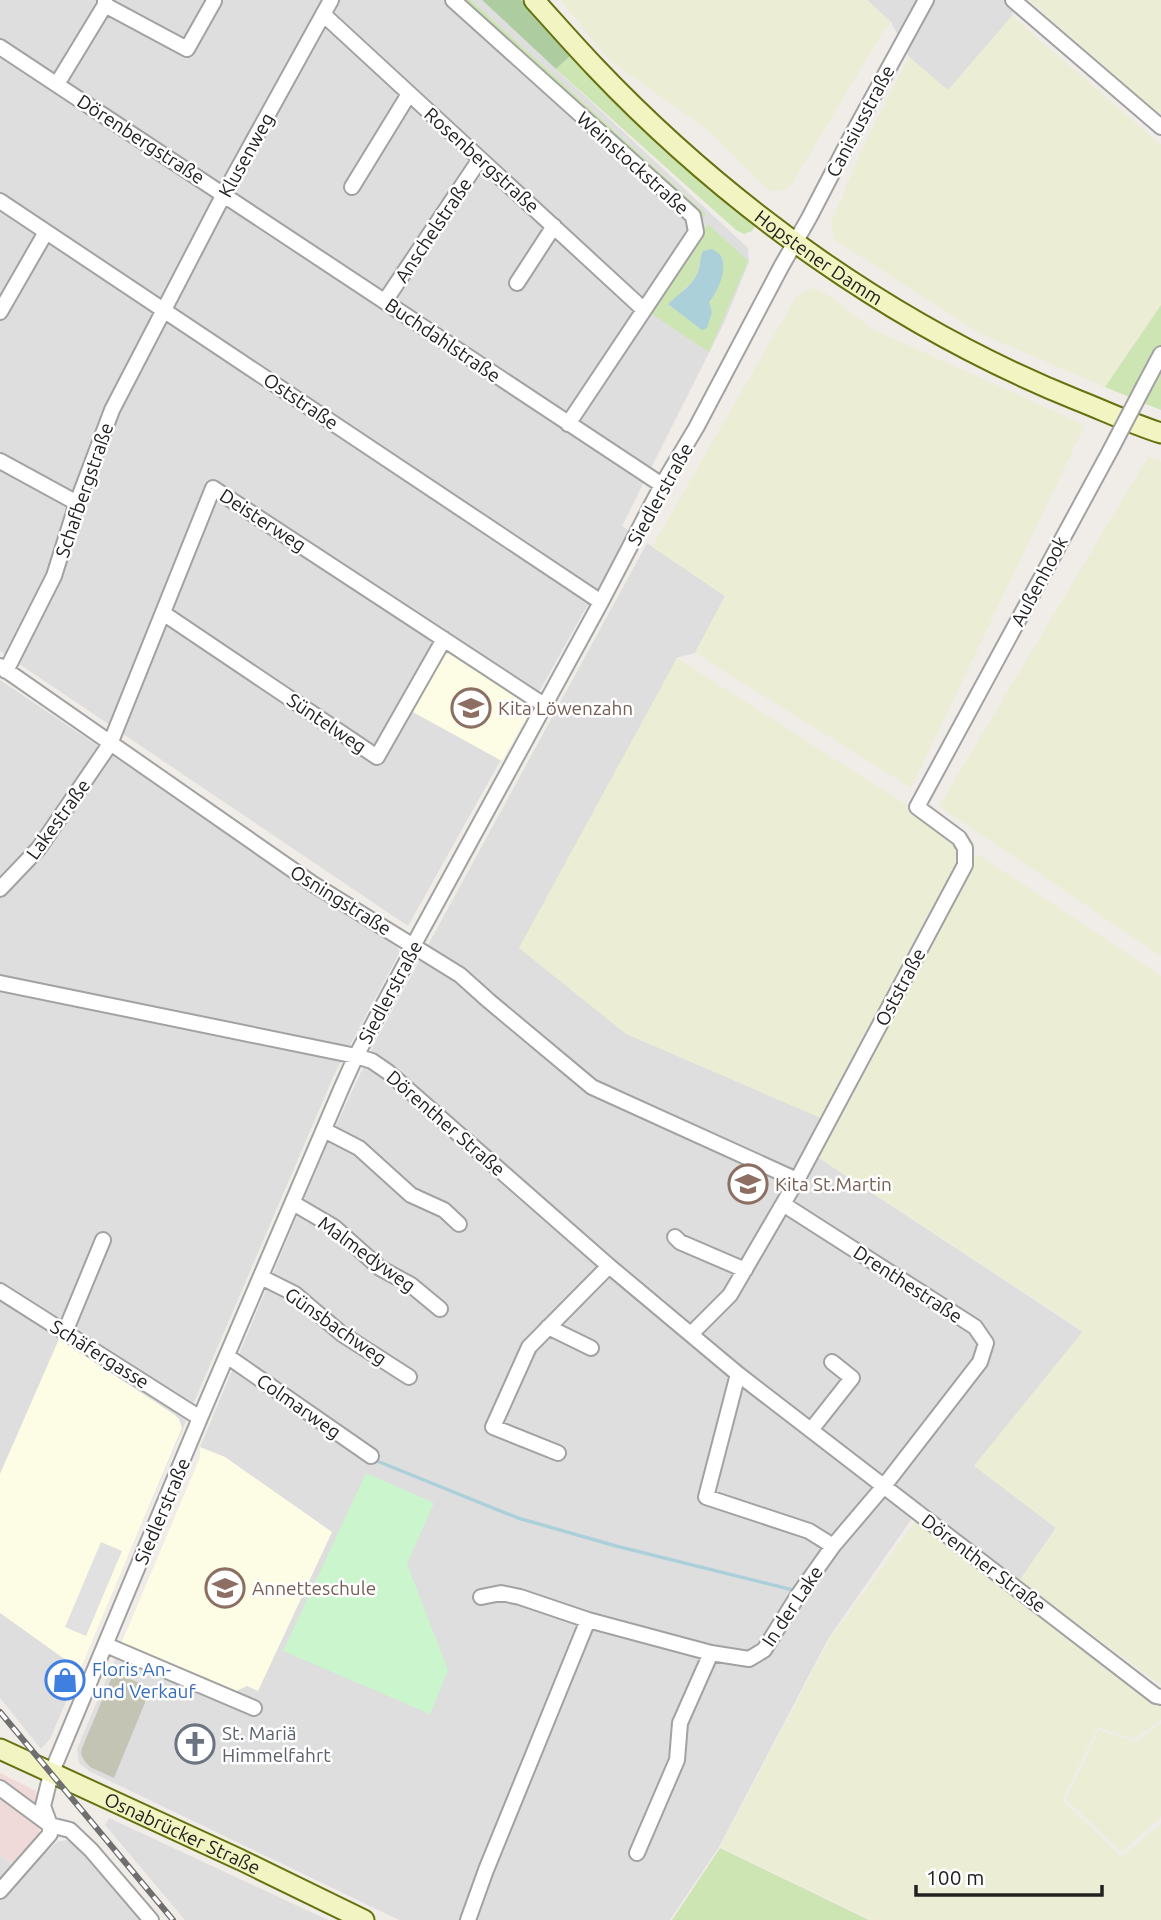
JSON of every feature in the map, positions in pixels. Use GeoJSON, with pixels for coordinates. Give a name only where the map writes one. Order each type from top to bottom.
{"type":"FeatureCollection","features":[{"type":"Feature","properties":{"kind":"main road","name":"Hopstener Damm"},"geometry":{"type":"LineString","coordinates":[[534,0],[595,68],[687,155],[795,243],[825,264],[920,323],[984,358],[1046,387],[1161,433]]}},
{"type":"Feature","properties":{"kind":"main road","name":"Osnabrücker Straße"},"geometry":{"type":"LineString","coordinates":[[0,1749],[364,1920]]}},
{"type":"Feature","properties":{"kind":"street","name":"Klusenweg"},"geometry":{"type":"LineString","coordinates":[[163,310],[331,0]]}},
{"type":"Feature","properties":{"kind":"street","name":"Weinstockstraße"},"geometry":{"type":"LineString","coordinates":[[453,0],[693,216],[695,232],[568,424]]}},
{"type":"Feature","properties":{"kind":"street","name":"Canisiusstraße"},"geometry":{"type":"LineString","coordinates":[[795,243],[926,0]]}},
{"type":"Feature","properties":{"kind":"street"},"geometry":{"type":"LineString","coordinates":[[1013,0],[1161,127]]}},
{"type":"Feature","properties":{"kind":"street","name":"Dörenbergstraße"},"geometry":{"type":"LineString","coordinates":[[57,84],[105,2],[187,50],[215,1]]}},
{"type":"Feature","properties":{"kind":"street","name":"Rosenbergstraße"},"geometry":{"type":"LineString","coordinates":[[323,15],[643,309]]}},
{"type":"Feature","properties":{"kind":"street","name":"Dörenbergstraße"},"geometry":{"type":"LineString","coordinates":[[0,47],[224,194]]}},
{"type":"Feature","properties":{"kind":"street","name":"Rosenbergstraße"},"geometry":{"type":"LineString","coordinates":[[352,187],[409,94]]}},
{"type":"Feature","properties":{"kind":"street","name":"Anschelstraße"},"geometry":{"type":"LineString","coordinates":[[385,300],[480,159]]}},
{"type":"Feature","properties":{"kind":"street","name":"Buchdahlstraße"},"geometry":{"type":"LineString","coordinates":[[224,194],[662,485]]}},
{"type":"Feature","properties":{"kind":"street","name":"Oststraße"},"geometry":{"type":"LineString","coordinates":[[0,201],[601,602]]}},
{"type":"Feature","properties":{"kind":"street","name":"Rosenbergstraße"},"geometry":{"type":"LineString","coordinates":[[517,283],[554,226]]}},
{"type":"Feature","properties":{"kind":"street"},"geometry":{"type":"LineString","coordinates":[[0,312],[46,232]]}},
{"type":"Feature","properties":{"kind":"street","name":"Siedlerstraße"},"geometry":{"type":"LineString","coordinates":[[50,1825],[43,1806],[51,1774],[356,1056],[413,946],[795,243]]}},
{"type":"Feature","properties":{"kind":"street","name":"Schafbergstraße"},"geometry":{"type":"LineString","coordinates":[[3,668],[54,576],[77,503],[112,410],[163,310]]}},
{"type":"Feature","properties":{"kind":"street","name":"Außenhook"},"geometry":{"type":"LineString","coordinates":[[917,807],[1161,354]]}},
{"type":"Feature","properties":{"kind":"street"},"geometry":{"type":"LineString","coordinates":[[0,461],[77,503]]}},
{"type":"Feature","properties":{"kind":"street","name":"Deisterweg"},"geometry":{"type":"LineString","coordinates":[[110,744],[213,488],[544,705]]}},
{"type":"Feature","properties":{"kind":"street","name":"Süntelweg"},"geometry":{"type":"LineString","coordinates":[[163,613],[377,757],[444,639]]}},
{"type":"Feature","properties":{"kind":"street","name":"Osningstraße"},"geometry":{"type":"LineString","coordinates":[[3,668],[313,884],[460,975],[592,1087],[797,1180]]}},
{"type":"Feature","properties":{"kind":"street","name":"Lakestraße"},"geometry":{"type":"LineString","coordinates":[[0,889],[39,848],[110,744]]}},
{"type":"Feature","properties":{"kind":"street","name":"Oststraße"},"geometry":{"type":"LineString","coordinates":[[797,1180],[965,865],[965,848],[959,838],[917,807]]}},
{"type":"Feature","properties":{"kind":"street","name":"Dörenther Straße"},"geometry":{"type":"LineString","coordinates":[[0,983],[372,1061],[738,1374],[1159,1696]]}},
{"type":"Feature","properties":{"kind":"street"},"geometry":{"type":"LineString","coordinates":[[324,1130],[359,1148],[411,1195],[444,1210],[459,1224]]}},
{"type":"Feature","properties":{"kind":"street"},"geometry":{"type":"LineString","coordinates":[[691,1334],[730,1295],[797,1180]]}},
{"type":"Feature","properties":{"kind":"street","name":"Malmedyweg"},"geometry":{"type":"LineString","coordinates":[[293,1203],[334,1227],[380,1268],[411,1285],[440,1309]]}},
{"type":"Feature","properties":{"kind":"street","name":"Drenthestraße"},"geometry":{"type":"LineString","coordinates":[[783,1204],[975,1327],[986,1343],[980,1362],[884,1486]]}},
{"type":"Feature","properties":{"kind":"street"},"geometry":{"type":"LineString","coordinates":[[675,1237],[680,1242],[745,1270]]}},
{"type":"Feature","properties":{"kind":"street"},"geometry":{"type":"LineString","coordinates":[[65,1332],[103,1240]]}},
{"type":"Feature","properties":{"kind":"street"},"geometry":{"type":"LineString","coordinates":[[558,1453],[493,1427],[529,1347],[609,1266]]}},
{"type":"Feature","properties":{"kind":"street","name":"Günsbachweg"},"geometry":{"type":"LineString","coordinates":[[261,1278],[295,1294],[342,1334],[409,1377]]}},
{"type":"Feature","properties":{"kind":"street","name":"Schäfergasse"},"geometry":{"type":"LineString","coordinates":[[0,1291],[200,1418]]}},
{"type":"Feature","properties":{"kind":"street"},"geometry":{"type":"LineString","coordinates":[[548,1327],[591,1348]]}},
{"type":"Feature","properties":{"kind":"street","name":"Colmarweg"},"geometry":{"type":"LineString","coordinates":[[227,1356],[370,1456]]}},
{"type":"Feature","properties":{"kind":"street"},"geometry":{"type":"LineString","coordinates":[[811,1430],[852,1378],[832,1362]]}},
{"type":"Feature","properties":{"kind":"street"},"geometry":{"type":"LineString","coordinates":[[738,1374],[706,1497],[809,1531],[834,1546]]}},
{"type":"Feature","properties":{"kind":"street","name":"In der Lake"},"geometry":{"type":"LineString","coordinates":[[481,1597],[501,1593],[520,1597],[588,1620],[711,1653],[750,1659],[764,1650],[799,1594],[834,1546],[884,1486]]}},
{"type":"Feature","properties":{"kind":"street"},"geometry":{"type":"LineString","coordinates":[[468,1920],[588,1620]]}},
{"type":"Feature","properties":{"kind":"street"},"geometry":{"type":"LineString","coordinates":[[106,1645],[254,1708]]}},
{"type":"Feature","properties":{"kind":"street"},"geometry":{"type":"LineString","coordinates":[[637,1853],[677,1760],[680,1723],[711,1653]]}},
{"type":"Feature","properties":{"kind":"street"},"geometry":{"type":"LineString","coordinates":[[0,1788],[50,1825],[70,1830],[151,1920]]}},
{"type":"Feature","properties":{"kind":"street"},"geometry":{"type":"LineString","coordinates":[[0,1891],[50,1834],[50,1825]]}},
{"type":"Feature","properties":{"kind":"shaded area"},"geometry":{"type":"Polygon","coordinates":[[[0,0],[464,0],[702,217],[706,214],[471,0],[482,0],[748,248],[749,262],[724,323],[622,526],[630,532],[408,926],[0,651],[0,0]]]}},
{"type":"Feature","properties":{"kind":"shaded area"},"geometry":{"type":"Polygon","coordinates":[[[561,0],[867,0],[891,22],[792,184],[786,190],[769,191],[709,131],[608,59],[561,0]]]}},
{"type":"Feature","properties":{"kind":"shaded area"},"geometry":{"type":"Polygon","coordinates":[[[867,0],[1014,0],[1012,16],[948,91],[909,57],[891,22],[867,0]]]}},
{"type":"Feature","properties":{"kind":"shaded area"},"geometry":{"type":"Polygon","coordinates":[[[1029,0],[1161,0],[1161,119],[1029,0]]]}},
{"type":"Feature","properties":{"kind":"shaded area"},"geometry":{"type":"Polygon","coordinates":[[[1012,16],[1161,145],[1161,305],[1105,387],[979,333],[835,240],[831,223],[860,153],[909,57],[948,90],[1012,16]]]}},
{"type":"Feature","properties":{"kind":"shaded area"},"geometry":{"type":"Polygon","coordinates":[[[813,288],[831,297],[872,329],[1085,425],[911,788],[695,653],[725,596],[652,547],[797,295],[813,288]]]}},
{"type":"Feature","properties":{"kind":"shaded area"},"geometry":{"type":"Polygon","coordinates":[[[1148,457],[1161,461],[1161,956],[939,806],[1148,457]]]}},
{"type":"Feature","properties":{"kind":"shaded area"},"geometry":{"type":"Polygon","coordinates":[[[647,543],[725,596],[695,653],[676,658],[823,1119],[816,1156],[1083,1332],[975,1465],[1056,1528],[1019,1581],[922,1504],[828,1639],[719,1847],[670,1920],[399,1920],[89,1771],[79,1763],[77,1749],[327,1145],[373,1046],[647,543]]]}},
{"type":"Feature","properties":{"kind":"shaded area","name":"Kita Löwenzahn"},"geometry":{"type":"Polygon","coordinates":[[[449,653],[527,705],[528,715],[502,761],[411,711],[439,660],[449,653]]]}},
{"type":"Feature","properties":{"kind":"shaded area"},"geometry":{"type":"Polygon","coordinates":[[[677,658],[919,813],[959,846],[960,865],[823,1119],[626,1034],[519,948],[677,658]]]}},
{"type":"Feature","properties":{"kind":"shaded area"},"geometry":{"type":"Polygon","coordinates":[[[0,680],[397,947],[400,952],[334,1075],[50,1739],[41,1749],[0,1698],[0,680]]]}},
{"type":"Feature","properties":{"kind":"shaded area"},"geometry":{"type":"Polygon","coordinates":[[[977,854],[1161,976],[1161,1685],[1019,1581],[1056,1528],[974,1466],[1083,1331],[816,1156],[977,854]]]}},
{"type":"Feature","properties":{"kind":"shaded area"},"geometry":{"type":"Polygon","coordinates":[[[59,1339],[175,1415],[182,1428],[80,1670],[0,1613],[0,1474],[59,1339]]]}},
{"type":"Feature","properties":{"kind":"shaded area","name":"Annetteschule"},"geometry":{"type":"Polygon","coordinates":[[[200,1447],[225,1457],[332,1532],[258,1691],[247,1686],[232,1693],[121,1644],[200,1457],[200,1447]]]}},
{"type":"Feature","properties":{"kind":"shaded area"},"geometry":{"type":"Polygon","coordinates":[[[917,1519],[1161,1707],[1161,1720],[1134,1739],[1098,1727],[1062,1800],[1121,1857],[1161,1824],[1161,1920],[872,1920],[720,1847],[829,1640],[917,1519]]]}},
{"type":"Feature","properties":{"kind":"shaded area"},"geometry":{"type":"Polygon","coordinates":[[[101,1542],[122,1551],[86,1636],[65,1627],[101,1542]]]}},
{"type":"Feature","properties":{"kind":"shaded area"},"geometry":{"type":"Polygon","coordinates":[[[114,1672],[151,1688],[114,1778],[90,1767],[81,1754],[114,1672]]]}},
{"type":"Feature","properties":{"kind":"shaded area"},"geometry":{"type":"Polygon","coordinates":[[[1161,1724],[1161,1817],[1121,1852],[1066,1799],[1099,1730],[1136,1742],[1161,1724]]]}},
{"type":"Feature","properties":{"kind":"shaded area"},"geometry":{"type":"Polygon","coordinates":[[[0,1773],[36,1791],[40,1834],[13,1864],[0,1855],[0,1773]]]}},
{"type":"Feature","properties":{"kind":"shaded area"},"geometry":{"type":"Polygon","coordinates":[[[109,1818],[328,1920],[185,1920],[105,1825],[109,1818]]]}},
{"type":"Feature","properties":{"kind":"shaded area"},"geometry":{"type":"Polygon","coordinates":[[[69,1840],[88,1857],[141,1920],[0,1920],[0,1855],[24,1873],[58,1841],[69,1840]]]}},
{"type":"Feature","properties":{"kind":"green space"},"geometry":{"type":"Polygon","coordinates":[[[464,0],[471,0],[706,214],[703,218],[464,0]]]}},
{"type":"Feature","properties":{"kind":"green space"},"geometry":{"type":"Polygon","coordinates":[[[482,0],[521,0],[572,54],[556,69],[482,0]]]}},
{"type":"Feature","properties":{"kind":"green space"},"geometry":{"type":"Polygon","coordinates":[[[572,54],[652,138],[755,226],[752,231],[744,234],[736,230],[556,69],[572,54]]]}},
{"type":"Feature","properties":{"kind":"green space"},"geometry":{"type":"Polygon","coordinates":[[[708,224],[748,261],[709,352],[649,312],[708,224]],[[699,261],[695,278],[682,290],[709,302],[716,293],[699,261]]]}},
{"type":"Feature","properties":{"kind":"green space"},"geometry":{"type":"Polygon","coordinates":[[[1161,305],[1161,410],[1105,387],[1161,305]]]}},
{"type":"Feature","properties":{"kind":"green space"},"geometry":{"type":"Polygon","coordinates":[[[366,1473],[434,1503],[407,1564],[448,1670],[430,1714],[283,1651],[366,1473]]]}},
{"type":"Feature","properties":{"kind":"green space"},"geometry":{"type":"Polygon","coordinates":[[[720,1848],[869,1920],[672,1920],[720,1848]]]}},
{"type":"Feature","properties":{"kind":"water"},"geometry":{"type":"Polygon","coordinates":[[[712,249],[721,256],[723,274],[709,302],[712,312],[707,328],[702,330],[668,304],[695,278],[703,251],[712,249]]]}},
{"type":"Feature","properties":{"kind":"waterway"},"geometry":{"type":"LineString","coordinates":[[377,1461],[518,1518],[616,1546],[793,1590]]}},
{"type":"Feature","properties":{"kind":"railway"},"geometry":{"type":"LineString","coordinates":[[0,1712],[173,1920]]}},
{"type":"Feature","properties":{"kind":"place","name":"Kita Löwenzahn"},"geometry":{"type":"Point","coordinates":[471,708]}},
{"type":"Feature","properties":{"kind":"place","name":"Kita St.Martin"},"geometry":{"type":"Point","coordinates":[748,1184]}},
{"type":"Feature","properties":{"kind":"place","name":"Annetteschule"},"geometry":{"type":"Point","coordinates":[225,1588]}},
{"type":"Feature","properties":{"kind":"place","name":"Floris An- und Verkauf"},"geometry":{"type":"Point","coordinates":[65,1680]}},
{"type":"Feature","properties":{"kind":"place","name":"St. Mariä Himmelfahrt"},"geometry":{"type":"Point","coordinates":[195,1744]}}]}
